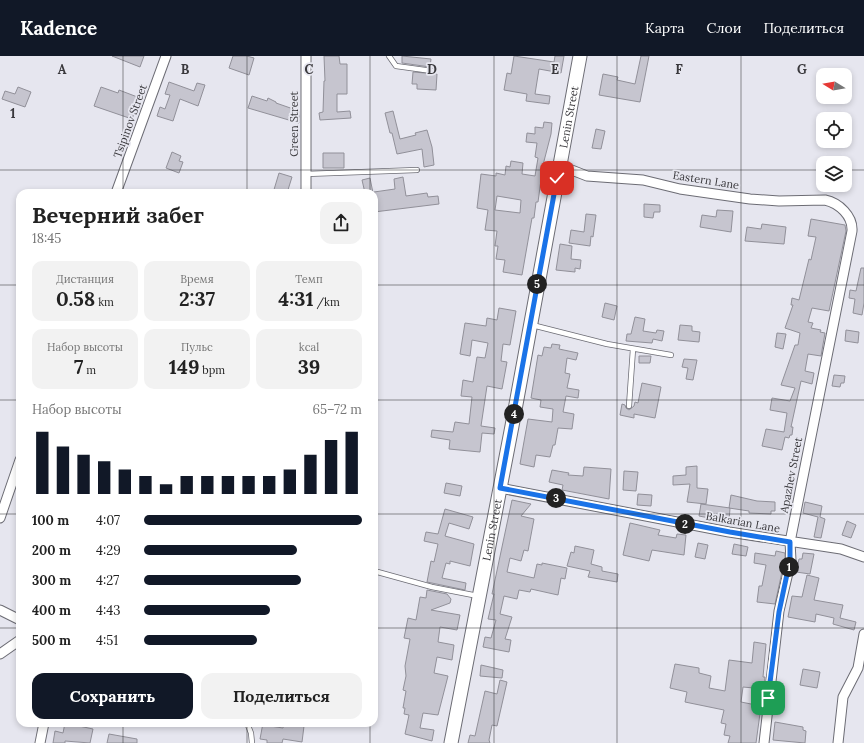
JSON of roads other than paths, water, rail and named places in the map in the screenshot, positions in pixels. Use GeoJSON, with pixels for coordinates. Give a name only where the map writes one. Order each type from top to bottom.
{"type":"FeatureCollection","features":[{"type":"Feature","properties":{"kind":"street","name":"Tsipinov Street"},"geometry":{"type":"LineString","coordinates":[[117,189],[166,56]]}},
{"type":"Feature","properties":{"kind":"street","name":"Green Street"},"geometry":{"type":"LineString","coordinates":[[306,56],[306,189]]}},
{"type":"Feature","properties":{"kind":"street","name":"Lenin Street"},"geometry":{"type":"LineString","coordinates":[[451,743],[480,596],[580,56]]}},
{"type":"Feature","properties":{"kind":"street","name":"Eastern Lane"},"geometry":{"type":"LineString","coordinates":[[559,165],[587,176],[642,180],[685,190],[750,199],[779,201],[825,200],[835,203],[847,214]]}},
{"type":"Feature","properties":{"kind":"street","name":"Apazhev Street"},"geometry":{"type":"LineString","coordinates":[[764,743],[779,612],[790,560],[790,542],[852,231],[852,224],[847,214]]}},
{"type":"Feature","properties":{"kind":"street"},"geometry":{"type":"LineString","coordinates":[[0,518],[16,472]]}},
{"type":"Feature","properties":{"kind":"street","name":"Balkarian Lane"},"geometry":{"type":"LineString","coordinates":[[500,488],[730,532],[841,549],[864,557]]}},
{"type":"Feature","properties":{"kind":"street"},"geometry":{"type":"LineString","coordinates":[[0,610],[16,618]]}},
{"type":"Feature","properties":{"kind":"street"},"geometry":{"type":"LineString","coordinates":[[838,743],[843,697],[858,668],[864,634]]}},
{"type":"Feature","properties":{"kind":"street"},"geometry":{"type":"LineString","coordinates":[[0,654],[16,643]]}},
{"type":"Feature","properties":{"kind":"street"},"geometry":{"type":"LineString","coordinates":[[40,743],[43,727]]}},
{"type":"Feature","properties":{"kind":"lane"},"geometry":{"type":"LineString","coordinates":[[389,56],[396,66],[432,71]]}},
{"type":"Feature","properties":{"kind":"lane"},"geometry":{"type":"LineString","coordinates":[[306,174],[417,170]]}},
{"type":"Feature","properties":{"kind":"lane"},"geometry":{"type":"LineString","coordinates":[[530,325],[607,344],[671,355]]}},
{"type":"Feature","properties":{"kind":"lane"},"geometry":{"type":"LineString","coordinates":[[629,406],[633,348]]}},
{"type":"Feature","properties":{"kind":"lane"},"geometry":{"type":"LineString","coordinates":[[378,572],[432,587],[480,596]]}},
{"type":"Feature","properties":{"kind":"lane"},"geometry":{"type":"LineString","coordinates":[[249,727],[252,743]]}}]}
